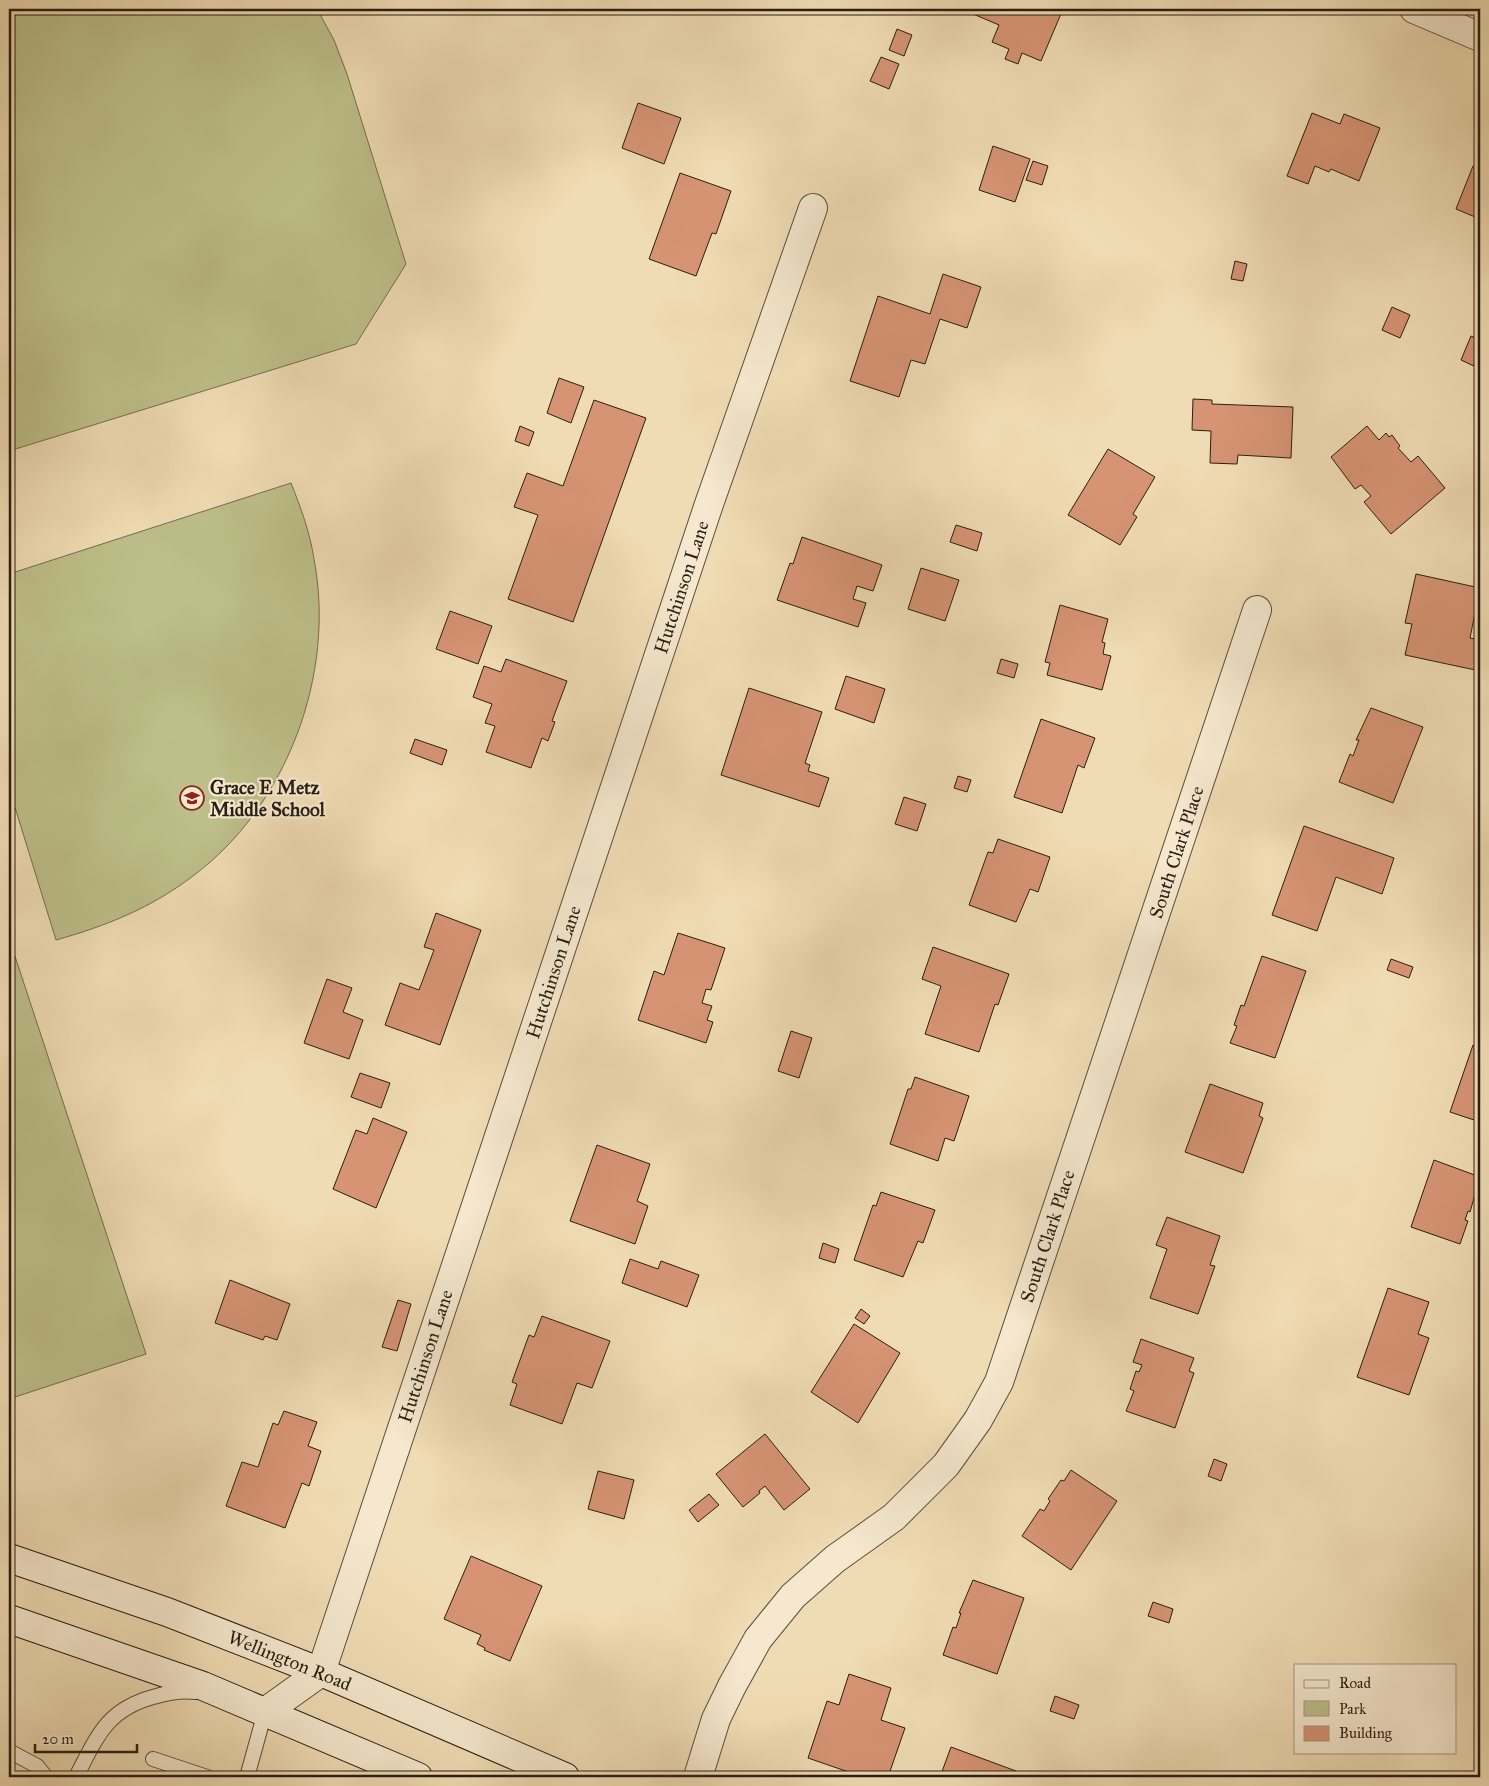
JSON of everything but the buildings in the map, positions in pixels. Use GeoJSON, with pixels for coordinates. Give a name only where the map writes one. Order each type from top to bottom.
{"type":"FeatureCollection","features":[{"type":"Feature","properties":{"kind":"street"},"geometry":{"type":"LineString","coordinates":[[1414,9],[1480,37]]}},
{"type":"Feature","properties":{"kind":"street","name":"Hutchinson Lane"},"geometry":{"type":"LineString","coordinates":[[321,1672],[708,507],[813,208]]}},
{"type":"Feature","properties":{"kind":"street","name":"South Clark Place"},"geometry":{"type":"LineString","coordinates":[[698,1777],[716,1719],[758,1639],[793,1596],[835,1559],[894,1517],[946,1465],[978,1420],[998,1382],[1257,610]]}},
{"type":"Feature","properties":{"kind":"street","name":"Wellington Road"},"geometry":{"type":"LineString","coordinates":[[9,1558],[167,1612],[321,1672],[565,1777]]}},
{"type":"Feature","properties":{"kind":"street"},"geometry":{"type":"LineString","coordinates":[[9,1619],[227,1696],[418,1777]]}},
{"type":"Feature","properties":{"kind":"street"},"geometry":{"type":"LineString","coordinates":[[265,1712],[321,1672]]}},
{"type":"Feature","properties":{"kind":"lane"},"geometry":{"type":"LineString","coordinates":[[76,1777],[101,1730],[113,1716],[128,1706],[164,1693],[183,1690],[227,1696]]}},
{"type":"Feature","properties":{"kind":"lane"},"geometry":{"type":"LineString","coordinates":[[247,1777],[265,1712]]}},
{"type":"Feature","properties":{"kind":"lane"},"geometry":{"type":"LineString","coordinates":[[9,1751],[38,1766],[46,1777]]}},
{"type":"Feature","properties":{"kind":"lane"},"geometry":{"type":"LineString","coordinates":[[153,1759],[207,1777]]}},
{"type":"Feature","properties":{"kind":"green space"},"geometry":{"type":"Polygon","coordinates":[[[9,9],[317,9],[334,40],[347,74],[406,264],[356,344],[9,451],[9,9]]]}},
{"type":"Feature","properties":{"kind":"green space"},"geometry":{"type":"Polygon","coordinates":[[[291,483],[305,521],[314,559],[319,603],[318,647],[310,691],[297,734],[278,775],[255,813],[226,847],[193,876],[161,898],[127,915],[93,929],[56,940],[9,788],[9,574],[291,483]]]}},
{"type":"Feature","properties":{"kind":"green space"},"geometry":{"type":"Polygon","coordinates":[[[9,938],[146,1354],[9,1399],[9,938]]]}},
{"type":"Feature","properties":{"kind":"place","name":"Grace E Metz Middle School"},"geometry":{"type":"Point","coordinates":[192,798]}}]}
